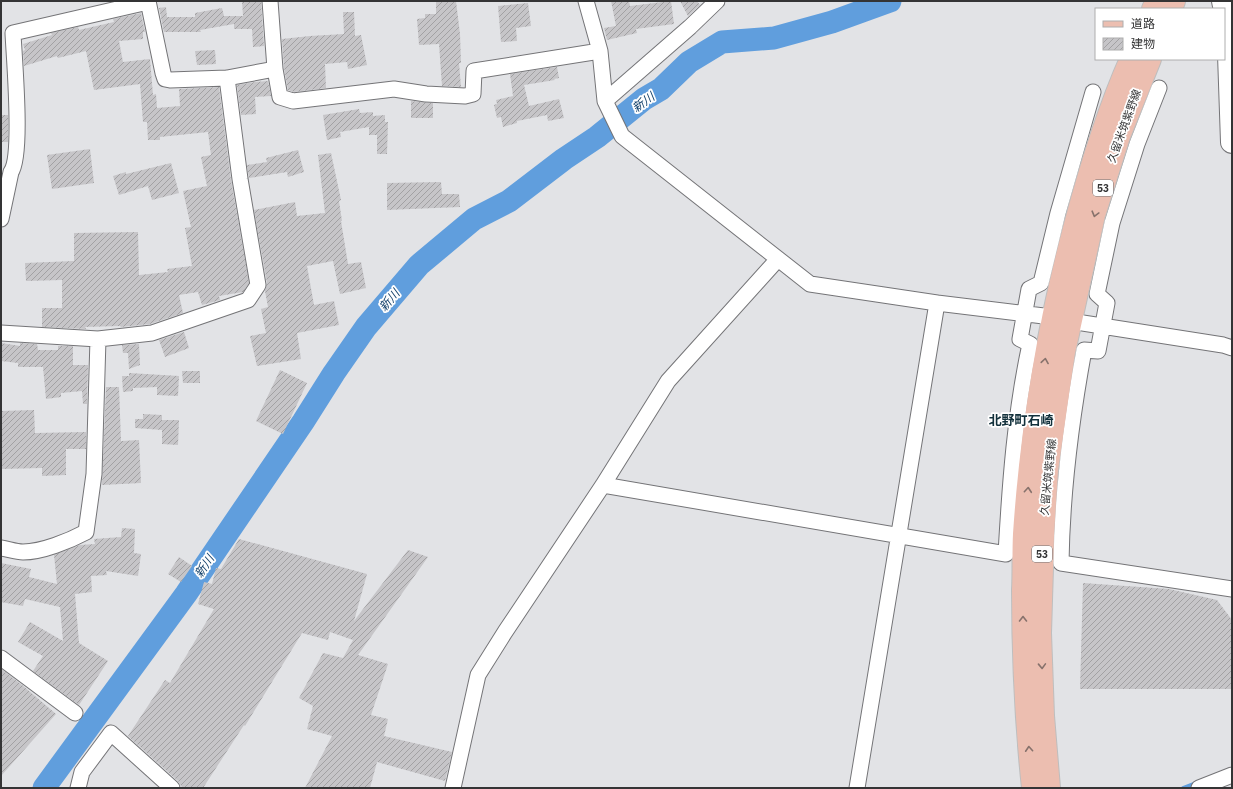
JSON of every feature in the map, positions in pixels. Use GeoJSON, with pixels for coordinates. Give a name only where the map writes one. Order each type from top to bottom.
{"type":"FeatureCollection","features":[{"type":"Feature","properties":{"kind":"main road"},"geometry":{"type":"LineString","coordinates":[[1225,11],[1228,25],[1232,142]]}},
{"type":"Feature","properties":{"kind":"main road","name":"久留米筑紫野線"},"geometry":{"type":"LineString","coordinates":[[1049,788],[1043,716],[1040,634],[1043,535],[1047,470],[1064,352],[1061,319],[1066,257],[1109,113],[1131,60]]}},
{"type":"Feature","properties":{"kind":"main road","name":"久留米筑紫野線"},"geometry":{"type":"LineString","coordinates":[[1032,788],[1023,672],[1024,536],[1036,422],[1061,319],[1119,136],[1150,60]]}},
{"type":"Feature","properties":{"kind":"street"},"geometry":{"type":"LineString","coordinates":[[270,1],[275,69],[280,98],[293,101],[394,89],[426,94],[465,96],[473,94],[474,71],[600,51]]}},
{"type":"Feature","properties":{"kind":"street"},"geometry":{"type":"LineString","coordinates":[[586,1],[600,51],[605,101],[622,136],[810,284],[937,303],[1061,319],[1223,345],[1232,348]]}},
{"type":"Feature","properties":{"kind":"street"},"geometry":{"type":"LineString","coordinates":[[605,101],[690,27],[717,1]]}},
{"type":"Feature","properties":{"kind":"street"},"geometry":{"type":"LineString","coordinates":[[1,219],[11,172],[14,168],[17,144],[13,33],[148,2],[165,79],[227,78],[275,69]]}},
{"type":"Feature","properties":{"kind":"street"},"geometry":{"type":"LineString","coordinates":[[1,332],[98,339],[152,333],[248,300],[258,285],[240,179],[227,78]]}},
{"type":"Feature","properties":{"kind":"street"},"geometry":{"type":"LineString","coordinates":[[1158,88],[1137,144],[1112,223],[1097,294],[1106,303],[1098,352],[1084,350],[1077,386],[1064,481],[1061,524],[1061,563],[1232,589]]}},
{"type":"Feature","properties":{"kind":"street"},"geometry":{"type":"LineString","coordinates":[[603,485],[1006,554],[1015,439],[1024,370],[1030,344],[1020,339],[1024,314],[1029,289],[1041,283],[1058,213],[1092,92]]}},
{"type":"Feature","properties":{"kind":"street"},"geometry":{"type":"LineString","coordinates":[[453,788],[478,675],[603,485],[668,381],[778,259]]}},
{"type":"Feature","properties":{"kind":"street"},"geometry":{"type":"LineString","coordinates":[[857,788],[937,303]]}},
{"type":"Feature","properties":{"kind":"street"},"geometry":{"type":"LineString","coordinates":[[1,548],[23,552],[38,550],[86,532],[94,474],[98,339]]}},
{"type":"Feature","properties":{"kind":"street"},"geometry":{"type":"LineString","coordinates":[[1,658],[75,713]]}},
{"type":"Feature","properties":{"kind":"street"},"geometry":{"type":"LineString","coordinates":[[78,788],[82,772],[111,733],[172,788]]}},
{"type":"Feature","properties":{"kind":"street"},"geometry":{"type":"LineString","coordinates":[[1199,788],[1232,775]]}},
{"type":"Feature","properties":{"kind":"building"},"geometry":{"type":"Polygon","coordinates":[[[242,1],[261,1],[264,46],[253,47],[252,29],[234,29],[234,24],[200,30],[201,32],[164,32],[159,8],[166,7],[167,17],[195,17],[195,13],[222,8],[224,16],[243,16],[242,1]]]}},
{"type":"Feature","properties":{"kind":"building"},"geometry":{"type":"Polygon","coordinates":[[[436,1],[456,1],[460,34],[461,63],[459,63],[461,87],[442,86],[439,44],[419,45],[417,19],[425,18],[425,14],[436,14],[436,1]]]}},
{"type":"Feature","properties":{"kind":"building"},"geometry":{"type":"Polygon","coordinates":[[[611,1],[629,1],[630,6],[671,1],[674,24],[636,29],[637,33],[607,40],[604,28],[616,26],[611,1]]]}},
{"type":"Feature","properties":{"kind":"building"},"geometry":{"type":"Polygon","coordinates":[[[680,1],[697,1],[700,5],[688,16],[680,1]]]}},
{"type":"Feature","properties":{"kind":"building"},"geometry":{"type":"Polygon","coordinates":[[[528,3],[531,26],[516,28],[517,41],[501,42],[498,6],[528,3]]]}},
{"type":"Feature","properties":{"kind":"building"},"geometry":{"type":"Polygon","coordinates":[[[343,12],[354,12],[355,36],[361,35],[367,65],[348,69],[347,62],[325,64],[326,88],[294,92],[288,90],[284,68],[282,39],[344,34],[343,12]]]}},
{"type":"Feature","properties":{"kind":"building"},"geometry":{"type":"Polygon","coordinates":[[[141,13],[145,32],[143,32],[143,39],[119,41],[123,62],[150,59],[153,95],[156,94],[157,108],[180,106],[179,89],[219,87],[231,180],[249,283],[243,292],[219,296],[220,300],[202,305],[198,292],[179,295],[183,313],[150,324],[121,327],[85,327],[86,329],[42,327],[42,308],[62,308],[62,280],[26,281],[25,263],[74,261],[74,233],[138,232],[139,275],[168,272],[167,269],[192,266],[185,228],[191,227],[183,191],[207,186],[201,157],[211,155],[208,132],[160,137],[160,140],[148,140],[147,122],[143,122],[140,84],[94,90],[86,51],[58,58],[57,56],[24,66],[23,51],[25,50],[23,44],[52,35],[51,33],[78,27],[79,30],[114,22],[113,19],[141,13]]]}},
{"type":"Feature","properties":{"kind":"building"},"geometry":{"type":"Polygon","coordinates":[[[215,50],[216,64],[197,65],[195,51],[215,50]]]}},
{"type":"Feature","properties":{"kind":"building"},"geometry":{"type":"Polygon","coordinates":[[[557,67],[559,78],[524,85],[529,106],[559,99],[564,118],[548,121],[547,115],[517,121],[517,123],[503,127],[501,117],[497,118],[494,105],[497,104],[496,100],[513,96],[510,74],[557,67]]]}},
{"type":"Feature","properties":{"kind":"building"},"geometry":{"type":"Polygon","coordinates":[[[268,81],[271,96],[255,97],[256,114],[241,115],[237,85],[268,81]]]}},
{"type":"Feature","properties":{"kind":"building"},"geometry":{"type":"Polygon","coordinates":[[[411,101],[433,103],[433,118],[411,118],[411,101]]]}},
{"type":"Feature","properties":{"kind":"building"},"geometry":{"type":"Polygon","coordinates":[[[359,109],[360,113],[373,112],[373,116],[385,115],[385,122],[388,122],[387,154],[377,154],[377,135],[369,135],[369,127],[340,132],[341,137],[327,140],[323,115],[359,109]]]}},
{"type":"Feature","properties":{"kind":"building"},"geometry":{"type":"Polygon","coordinates":[[[1,115],[8,115],[8,142],[1,142],[1,115]]]}},
{"type":"Feature","properties":{"kind":"building"},"geometry":{"type":"Polygon","coordinates":[[[90,149],[94,183],[52,189],[47,155],[90,149]]]}},
{"type":"Feature","properties":{"kind":"building"},"geometry":{"type":"Polygon","coordinates":[[[298,150],[304,172],[288,177],[287,172],[249,178],[247,165],[267,162],[266,158],[298,150]]]}},
{"type":"Feature","properties":{"kind":"building"},"geometry":{"type":"Polygon","coordinates":[[[331,153],[341,200],[339,201],[341,221],[348,264],[361,262],[366,288],[340,294],[333,261],[307,266],[314,305],[334,301],[339,325],[297,333],[301,359],[257,366],[250,336],[266,333],[261,309],[268,307],[265,291],[267,283],[254,210],[295,202],[297,216],[325,213],[318,155],[331,153]]]}},
{"type":"Feature","properties":{"kind":"building"},"geometry":{"type":"Polygon","coordinates":[[[171,163],[179,193],[152,200],[148,186],[119,195],[113,176],[171,163]]]}},
{"type":"Feature","properties":{"kind":"building"},"geometry":{"type":"Polygon","coordinates":[[[441,182],[442,194],[459,194],[460,207],[387,210],[387,183],[441,182]]]}},
{"type":"Feature","properties":{"kind":"building"},"geometry":{"type":"Polygon","coordinates":[[[184,332],[189,348],[165,357],[159,340],[184,332]]]}},
{"type":"Feature","properties":{"kind":"building"},"geometry":{"type":"Polygon","coordinates":[[[1,343],[20,346],[20,343],[37,344],[38,350],[58,350],[58,346],[73,346],[73,365],[88,365],[87,404],[83,404],[82,391],[61,393],[61,397],[46,399],[43,367],[18,367],[18,363],[1,361],[1,343]]]}},
{"type":"Feature","properties":{"kind":"building"},"geometry":{"type":"Polygon","coordinates":[[[139,344],[140,365],[129,369],[128,353],[123,353],[122,345],[139,344]]]}},
{"type":"Feature","properties":{"kind":"building"},"geometry":{"type":"Polygon","coordinates":[[[280,370],[307,383],[283,434],[256,421],[280,370]]]}},
{"type":"Feature","properties":{"kind":"building"},"geometry":{"type":"Polygon","coordinates":[[[182,371],[200,371],[200,383],[183,383],[182,371]]]}},
{"type":"Feature","properties":{"kind":"building"},"geometry":{"type":"Polygon","coordinates":[[[129,373],[179,376],[178,396],[157,395],[157,387],[133,388],[133,391],[123,392],[122,376],[129,376],[129,373]]]}},
{"type":"Feature","properties":{"kind":"building"},"geometry":{"type":"Polygon","coordinates":[[[106,387],[119,387],[121,441],[139,440],[141,483],[102,485],[106,387]]]}},
{"type":"Feature","properties":{"kind":"building"},"geometry":{"type":"Polygon","coordinates":[[[34,410],[35,433],[86,432],[86,449],[66,449],[66,475],[42,476],[42,468],[1,469],[1,411],[34,410]]]}},
{"type":"Feature","properties":{"kind":"building"},"geometry":{"type":"Polygon","coordinates":[[[143,414],[162,415],[162,420],[179,420],[178,445],[162,444],[162,430],[135,428],[135,419],[143,419],[143,414]]]}},
{"type":"Feature","properties":{"kind":"building"},"geometry":{"type":"Polygon","coordinates":[[[122,528],[135,529],[134,553],[141,554],[138,576],[106,571],[107,575],[91,576],[92,592],[75,594],[79,643],[108,661],[79,705],[33,671],[43,656],[18,642],[30,622],[63,641],[60,607],[25,599],[23,606],[1,602],[1,563],[31,569],[29,577],[57,584],[54,555],[80,545],[95,544],[94,539],[121,537],[122,528]]]}},
{"type":"Feature","properties":{"kind":"building"},"geometry":{"type":"Polygon","coordinates":[[[239,539],[367,574],[354,621],[408,550],[428,557],[358,655],[388,664],[371,715],[388,719],[384,736],[452,752],[445,781],[377,762],[370,788],[305,788],[332,736],[307,729],[313,706],[299,698],[323,653],[343,658],[353,640],[330,632],[328,640],[302,633],[245,726],[244,725],[203,788],[183,788],[178,781],[128,736],[165,680],[170,683],[214,609],[198,604],[204,582],[212,584],[216,568],[221,569],[239,539]]]}},
{"type":"Feature","properties":{"kind":"building"},"geometry":{"type":"Polygon","coordinates":[[[179,557],[192,566],[181,582],[168,574],[179,557]]]}},
{"type":"Feature","properties":{"kind":"building"},"geometry":{"type":"Polygon","coordinates":[[[1083,583],[1169,589],[1217,600],[1232,620],[1232,689],[1080,689],[1083,583]]]}},
{"type":"Feature","properties":{"kind":"building"},"geometry":{"type":"Polygon","coordinates":[[[1,669],[56,714],[1,776],[1,669]]]}},
{"type":"Feature","properties":{"kind":"waterway","name":"新川"},"geometry":{"type":"LineString","coordinates":[[44,788],[186,594],[366,327],[419,265],[474,219],[509,201],[564,159],[597,137],[644,99],[661,89],[689,62],[722,42],[774,38],[832,22],[890,1]]}},
{"type":"Feature","properties":{"kind":"waterway"},"geometry":{"type":"LineString","coordinates":[[1183,788],[1196,783]]}},
{"type":"Feature","properties":{"kind":"district","name":"北野町石崎"},"geometry":{"type":"Point","coordinates":[1021,420]}}]}
